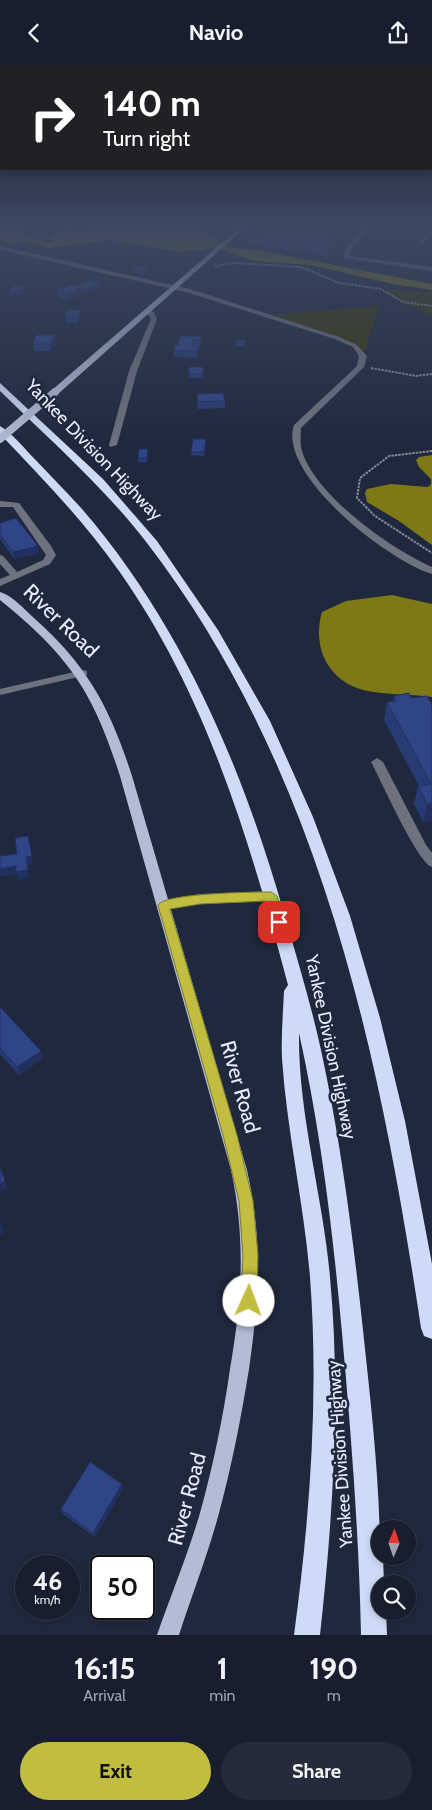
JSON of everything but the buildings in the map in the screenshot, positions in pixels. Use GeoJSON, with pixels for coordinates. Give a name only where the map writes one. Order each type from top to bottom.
{"type":"FeatureCollection","features":[{"type":"Feature","properties":{"kind":"highway","name":"Yankee Division Highway"},"geometry":{"type":"LineString","coordinates":[[0,387],[102,485],[151,541],[189,593],[218,638],[274,744],[320,856],[360,981],[398,1138],[432,1328]]}},
{"type":"Feature","properties":{"kind":"highway","name":"Yankee Division Highway"},"geometry":{"type":"LineString","coordinates":[[0,429],[62,492],[103,541],[134,584],[165,635],[190,683],[224,757],[248,822],[271,896],[292,970],[318,1081],[343,1240],[366,1474],[374,1635]]}},
{"type":"Feature","properties":{"kind":"highway"},"geometry":{"type":"LineString","coordinates":[[292,970],[291,1065],[320,1275],[325,1368],[323,1483],[307,1635]]}},
{"type":"Feature","properties":{"kind":"main road"},"geometry":{"type":"LineString","coordinates":[[0,439],[159,300]]}},
{"type":"Feature","properties":{"kind":"main road","name":"River Road"},"geometry":{"type":"LineString","coordinates":[[0,595],[54,642],[82,673],[104,711],[118,749],[164,905],[239,1170],[247,1209],[250,1255],[249,1301],[224,1459],[202,1540],[168,1635]]}},
{"type":"Feature","properties":{"kind":"street"},"geometry":{"type":"LineString","coordinates":[[225,300],[346,341],[355,346],[363,356],[360,367],[297,427],[294,435],[297,450],[317,483],[357,524],[400,556],[432,571]]}},
{"type":"Feature","properties":{"kind":"street"},"geometry":{"type":"LineString","coordinates":[[113,445],[134,367],[154,319],[152,313],[146,312]]}},
{"type":"Feature","properties":{"kind":"street"},"geometry":{"type":"LineString","coordinates":[[0,504],[16,505],[48,548],[51,555],[47,562],[0,583]]}},
{"type":"Feature","properties":{"kind":"street"},"geometry":{"type":"LineString","coordinates":[[0,557],[16,576]]}},
{"type":"Feature","properties":{"kind":"street"},"geometry":{"type":"LineString","coordinates":[[0,692],[82,673]]}},
{"type":"Feature","properties":{"kind":"street"},"geometry":{"type":"LineString","coordinates":[[377,762],[421,848],[432,862]]}},
{"type":"Feature","properties":{"kind":"street"},"geometry":{"type":"LineString","coordinates":[[164,905],[200,899],[271,896]]}},
{"type":"Feature","properties":{"kind":"path"},"geometry":{"type":"LineString","coordinates":[[402,300],[432,307]]}},
{"type":"Feature","properties":{"kind":"path"},"geometry":{"type":"LineString","coordinates":[[360,367],[416,376],[432,374]]}},
{"type":"Feature","properties":{"kind":"path"},"geometry":{"type":"LineString","coordinates":[[432,451],[389,456],[360,478],[357,498],[375,516],[432,553]]}},
{"type":"Feature","properties":{"kind":"shaded area"},"geometry":{"type":"Polygon","coordinates":[[[401,300],[432,300],[432,317],[418,309],[401,303],[401,300]]]}},
{"type":"Feature","properties":{"kind":"shaded area"},"geometry":{"type":"Polygon","coordinates":[[[379,306],[363,356],[355,346],[269,315],[379,306]]]}},
{"type":"Feature","properties":{"kind":"shaded area"},"geometry":{"type":"Polygon","coordinates":[[[432,455],[432,545],[399,521],[367,502],[365,493],[367,489],[391,484],[428,487],[431,484],[431,479],[419,467],[416,460],[419,457],[432,455]]]}},
{"type":"Feature","properties":{"kind":"shaded area"},"geometry":{"type":"Polygon","coordinates":[[[392,595],[432,604],[432,697],[363,690],[350,685],[340,678],[325,660],[319,637],[322,612],[346,601],[392,595]]]}},
{"type":"Feature","properties":{"kind":"route"},"geometry":{"type":"LineString","coordinates":[[249,1301],[250,1235],[246,1201],[230,1135],[164,905],[209,898],[271,896],[279,922]]}}]}
